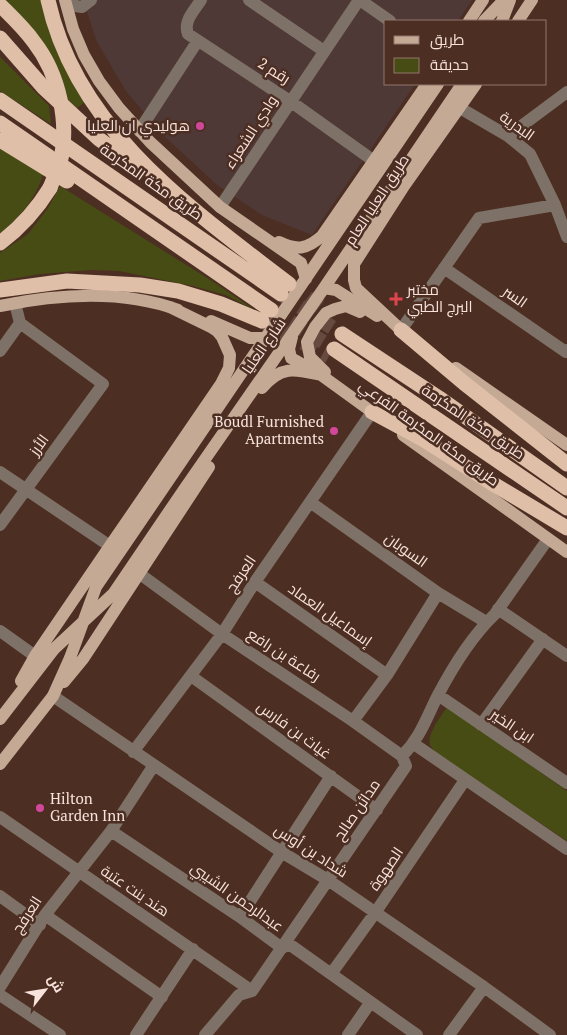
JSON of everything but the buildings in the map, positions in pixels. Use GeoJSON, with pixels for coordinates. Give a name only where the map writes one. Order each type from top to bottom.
{"type":"FeatureCollection","features":[{"type":"Feature","properties":{"kind":"highway"},"geometry":{"type":"LineString","coordinates":[[48,0],[54,25],[75,75],[120,140],[148,168],[212,225]]}},
{"type":"Feature","properties":{"kind":"highway"},"geometry":{"type":"LineString","coordinates":[[0,5],[35,42],[52,72],[60,99],[63,132],[60,163],[50,188],[39,206],[11,235],[0,243]]}},
{"type":"Feature","properties":{"kind":"highway"},"geometry":{"type":"LineString","coordinates":[[0,38],[44,88],[99,139],[212,225]]}},
{"type":"Feature","properties":{"kind":"highway","name":"طريق مكة المكرمة"},"geometry":{"type":"LineString","coordinates":[[0,100],[285,289],[212,225]]}},
{"type":"Feature","properties":{"kind":"highway"},"geometry":{"type":"LineString","coordinates":[[0,123],[165,236],[266,315],[178,291],[140,285],[67,281],[0,290]]}},
{"type":"Feature","properties":{"kind":"highway"},"geometry":{"type":"LineString","coordinates":[[0,140],[39,166],[165,236]]}},
{"type":"Feature","properties":{"kind":"highway"},"geometry":{"type":"LineString","coordinates":[[401,330],[464,383],[567,464]]}},
{"type":"Feature","properties":{"kind":"highway","name":"طريق مكة المكرمة"},"geometry":{"type":"LineString","coordinates":[[345,331],[567,488]]}},
{"type":"Feature","properties":{"kind":"highway","name":"طريق مكة المكرمة"},"geometry":{"type":"LineString","coordinates":[[331,352],[426,411],[567,508]]}},
{"type":"Feature","properties":{"kind":"highway"},"geometry":{"type":"LineString","coordinates":[[372,412],[424,440],[567,528]]}},
{"type":"Feature","properties":{"kind":"main road"},"geometry":{"type":"LineString","coordinates":[[65,0],[73,29],[84,55],[99,82],[119,108],[139,131],[220,207],[301,263],[306,279]]}},
{"type":"Feature","properties":{"kind":"main road"},"geometry":{"type":"LineString","coordinates":[[470,20],[483,0]]}},
{"type":"Feature","properties":{"kind":"main road"},"geometry":{"type":"LineString","coordinates":[[485,20],[504,0]]}},
{"type":"Feature","properties":{"kind":"main road"},"geometry":{"type":"LineString","coordinates":[[502,20],[510,0]]}},
{"type":"Feature","properties":{"kind":"main road"},"geometry":{"type":"LineString","coordinates":[[519,20],[532,0]]}},
{"type":"Feature","properties":{"kind":"main road"},"geometry":{"type":"LineString","coordinates":[[247,226],[291,247],[312,245],[322,236],[426,85]]}},
{"type":"Feature","properties":{"kind":"main road","name":"شارع العليا"},"geometry":{"type":"LineString","coordinates":[[0,764],[52,696],[70,658],[96,587],[437,85]]}},
{"type":"Feature","properties":{"kind":"main road","name":"شارع العليا"},"geometry":{"type":"LineString","coordinates":[[0,718],[54,649],[113,594],[461,85]]}},
{"type":"Feature","properties":{"kind":"main road","name":"طريق العليا العام"},"geometry":{"type":"LineString","coordinates":[[401,330],[356,288],[354,264],[404,186],[475,85]]}},
{"type":"Feature","properties":{"kind":"main road"},"geometry":{"type":"LineString","coordinates":[[324,288],[336,290],[401,330],[567,445]]}},
{"type":"Feature","properties":{"kind":"main road"},"geometry":{"type":"LineString","coordinates":[[0,306],[75,296],[134,298],[170,307],[250,338],[265,338]]}},
{"type":"Feature","properties":{"kind":"main road"},"geometry":{"type":"LineString","coordinates":[[372,412],[330,377],[310,357],[307,342],[315,327],[326,313],[346,306],[401,330]]}},
{"type":"Feature","properties":{"kind":"main road"},"geometry":{"type":"LineString","coordinates":[[0,718],[35,656],[221,384],[229,368],[230,355],[217,331],[170,307]]}},
{"type":"Feature","properties":{"kind":"main road","name":"طريق مكة المكرمة الفرعي"},"geometry":{"type":"LineString","coordinates":[[293,333],[289,349],[291,358],[321,375],[567,552]]}},
{"type":"Feature","properties":{"kind":"main road"},"geometry":{"type":"LineString","coordinates":[[52,696],[83,658],[140,574],[234,428],[268,380],[276,374],[293,369],[321,375]]}},
{"type":"Feature","properties":{"kind":"street"},"geometry":{"type":"LineString","coordinates":[[70,0],[75,6],[82,8],[91,0]]}},
{"type":"Feature","properties":{"kind":"street","name":"رقم 2"},"geometry":{"type":"LineString","coordinates":[[201,0],[186,22],[185,28],[188,34],[197,42],[290,101],[374,161]]}},
{"type":"Feature","properties":{"kind":"street"},"geometry":{"type":"LineString","coordinates":[[249,0],[324,51]]}},
{"type":"Feature","properties":{"kind":"street"},"geometry":{"type":"LineString","coordinates":[[360,0],[389,20]]}},
{"type":"Feature","properties":{"kind":"street","name":"وادي الشعراء"},"geometry":{"type":"LineString","coordinates":[[220,207],[360,0]]}},
{"type":"Feature","properties":{"kind":"street"},"geometry":{"type":"LineString","coordinates":[[139,131],[197,42]]}},
{"type":"Feature","properties":{"kind":"street"},"geometry":{"type":"LineString","coordinates":[[508,136],[567,92]]}},
{"type":"Feature","properties":{"kind":"street","name":"البدرية"},"geometry":{"type":"LineString","coordinates":[[460,108],[508,136],[530,154],[555,205],[567,237]]}},
{"type":"Feature","properties":{"kind":"street"},"geometry":{"type":"LineString","coordinates":[[401,330],[479,218],[555,205]]}},
{"type":"Feature","properties":{"kind":"street","name":"السر"},"geometry":{"type":"LineString","coordinates":[[444,268],[566,352],[567,350]]}},
{"type":"Feature","properties":{"kind":"street"},"geometry":{"type":"LineString","coordinates":[[0,351],[20,323],[15,303]]}},
{"type":"Feature","properties":{"kind":"street","name":"الأرز"},"geometry":{"type":"LineString","coordinates":[[0,525],[103,384],[20,323]]}},
{"type":"Feature","properties":{"kind":"street","name":"العرفج"},"geometry":{"type":"LineString","coordinates":[[133,752],[222,634],[255,582],[372,412]]}},
{"type":"Feature","properties":{"kind":"street"},"geometry":{"type":"LineString","coordinates":[[0,472],[110,546]]}},
{"type":"Feature","properties":{"kind":"street","name":"السوبان"},"geometry":{"type":"LineString","coordinates":[[310,502],[438,593],[486,622]]}},
{"type":"Feature","properties":{"kind":"street","name":"مدائن صالح"},"geometry":{"type":"LineString","coordinates":[[205,1035],[239,995],[252,991],[282,948],[377,810],[457,663],[548,539]]}},
{"type":"Feature","properties":{"kind":"street","name":"رفاعة بن رافع"},"geometry":{"type":"LineString","coordinates":[[140,574],[222,634],[353,721],[404,761]]}},
{"type":"Feature","properties":{"kind":"street","name":"إسماعيل العماد"},"geometry":{"type":"LineString","coordinates":[[255,582],[386,675]]}},
{"type":"Feature","properties":{"kind":"street"},"geometry":{"type":"LineString","coordinates":[[353,721],[386,675],[438,593]]}},
{"type":"Feature","properties":{"kind":"street"},"geometry":{"type":"LineString","coordinates":[[498,609],[567,656]]}},
{"type":"Feature","properties":{"kind":"street"},"geometry":{"type":"LineString","coordinates":[[0,631],[35,656]]}},
{"type":"Feature","properties":{"kind":"street"},"geometry":{"type":"LineString","coordinates":[[481,725],[543,639]]}},
{"type":"Feature","properties":{"kind":"street","name":"غياث بن فارس"},"geometry":{"type":"LineString","coordinates":[[191,676],[377,810]]}},
{"type":"Feature","properties":{"kind":"street","name":"ابن الخير"},"geometry":{"type":"LineString","coordinates":[[438,695],[567,783]]}},
{"type":"Feature","properties":{"kind":"street","name":"شداد بن أوس"},"geometry":{"type":"LineString","coordinates":[[52,696],[282,853],[328,880],[484,987],[550,1035]]}},
{"type":"Feature","properties":{"kind":"street"},"geometry":{"type":"LineString","coordinates":[[414,744],[567,849]]}},
{"type":"Feature","properties":{"kind":"street","name":"العرفج"},"geometry":{"type":"LineString","coordinates":[[0,988],[42,920],[78,871],[111,831],[154,765]]}},
{"type":"Feature","properties":{"kind":"street"},"geometry":{"type":"LineString","coordinates":[[240,917],[331,776]]}},
{"type":"Feature","properties":{"kind":"street","name":"الصهوة"},"geometry":{"type":"LineString","coordinates":[[332,974],[465,780]]}},
{"type":"Feature","properties":{"kind":"street","name":"هند بنت عتبة"},"geometry":{"type":"LineString","coordinates":[[0,817],[252,991]]}},
{"type":"Feature","properties":{"kind":"street","name":"عبدالرحمن الشيبي"},"geometry":{"type":"LineString","coordinates":[[111,831],[240,917],[282,948],[289,944],[417,1035]]}},
{"type":"Feature","properties":{"kind":"street"},"geometry":{"type":"LineString","coordinates":[[0,896],[42,920],[162,997]]}},
{"type":"Feature","properties":{"kind":"street"},"geometry":{"type":"LineString","coordinates":[[136,1035],[193,950]]}},
{"type":"Feature","properties":{"kind":"street"},"geometry":{"type":"LineString","coordinates":[[449,1035],[484,987]]}},
{"type":"Feature","properties":{"kind":"street"},"geometry":{"type":"LineString","coordinates":[[0,995],[60,1035]]}},
{"type":"Feature","properties":{"kind":"street"},"geometry":{"type":"LineString","coordinates":[[348,1035],[370,1003]]}},
{"type":"Feature","properties":{"kind":"shaded area"},"geometry":{"type":"Polygon","coordinates":[[[83,0],[472,0],[459,20],[384,20],[384,85],[414,85],[312,235],[262,215],[217,185],[162,134],[126,91],[97,42],[83,0]]]}},
{"type":"Feature","properties":{"kind":"green space"},"geometry":{"type":"Polygon","coordinates":[[[2,0],[43,0],[53,40],[74,85],[85,102],[77,108],[65,97],[2,0]]]}},
{"type":"Feature","properties":{"kind":"green space"},"geometry":{"type":"Polygon","coordinates":[[[0,57],[49,106],[51,124],[0,91],[0,57]]]}},
{"type":"Feature","properties":{"kind":"green space"},"geometry":{"type":"Polygon","coordinates":[[[0,148],[43,175],[26,208],[0,234],[0,148]]]}},
{"type":"Feature","properties":{"kind":"green space"},"geometry":{"type":"Polygon","coordinates":[[[60,186],[212,281],[261,314],[226,295],[193,286],[119,271],[91,270],[40,274],[0,281],[0,253],[28,234],[48,208],[60,186]]]}},
{"type":"Feature","properties":{"kind":"green space"},"geometry":{"type":"Polygon","coordinates":[[[447,707],[567,791],[567,841],[435,752],[430,745],[431,735],[447,707]]]}},
{"type":"Feature","properties":{"kind":"tunnel"},"geometry":{"type":"LineString","coordinates":[[289,284],[324,310]]}},
{"type":"Feature","properties":{"kind":"tunnel"},"geometry":{"type":"LineString","coordinates":[[281,294],[342,334]]}},
{"type":"Feature","properties":{"kind":"tunnel"},"geometry":{"type":"LineString","coordinates":[[271,310],[323,342]]}},
{"type":"Feature","properties":{"kind":"tunnel"},"geometry":{"type":"LineString","coordinates":[[262,321],[329,356]]}},
{"type":"Feature","properties":{"kind":"place","name":"هوليدي ان العليا"},"geometry":{"type":"Point","coordinates":[200,126]}},
{"type":"Feature","properties":{"kind":"place","name":"مختبر البرج الطبي"},"geometry":{"type":"Point","coordinates":[396,299]}},
{"type":"Feature","properties":{"kind":"place","name":"Boudl Furnished Apartments"},"geometry":{"type":"Point","coordinates":[334,431]}},
{"type":"Feature","properties":{"kind":"place","name":"Hilton Garden Inn"},"geometry":{"type":"Point","coordinates":[40,808]}}]}
